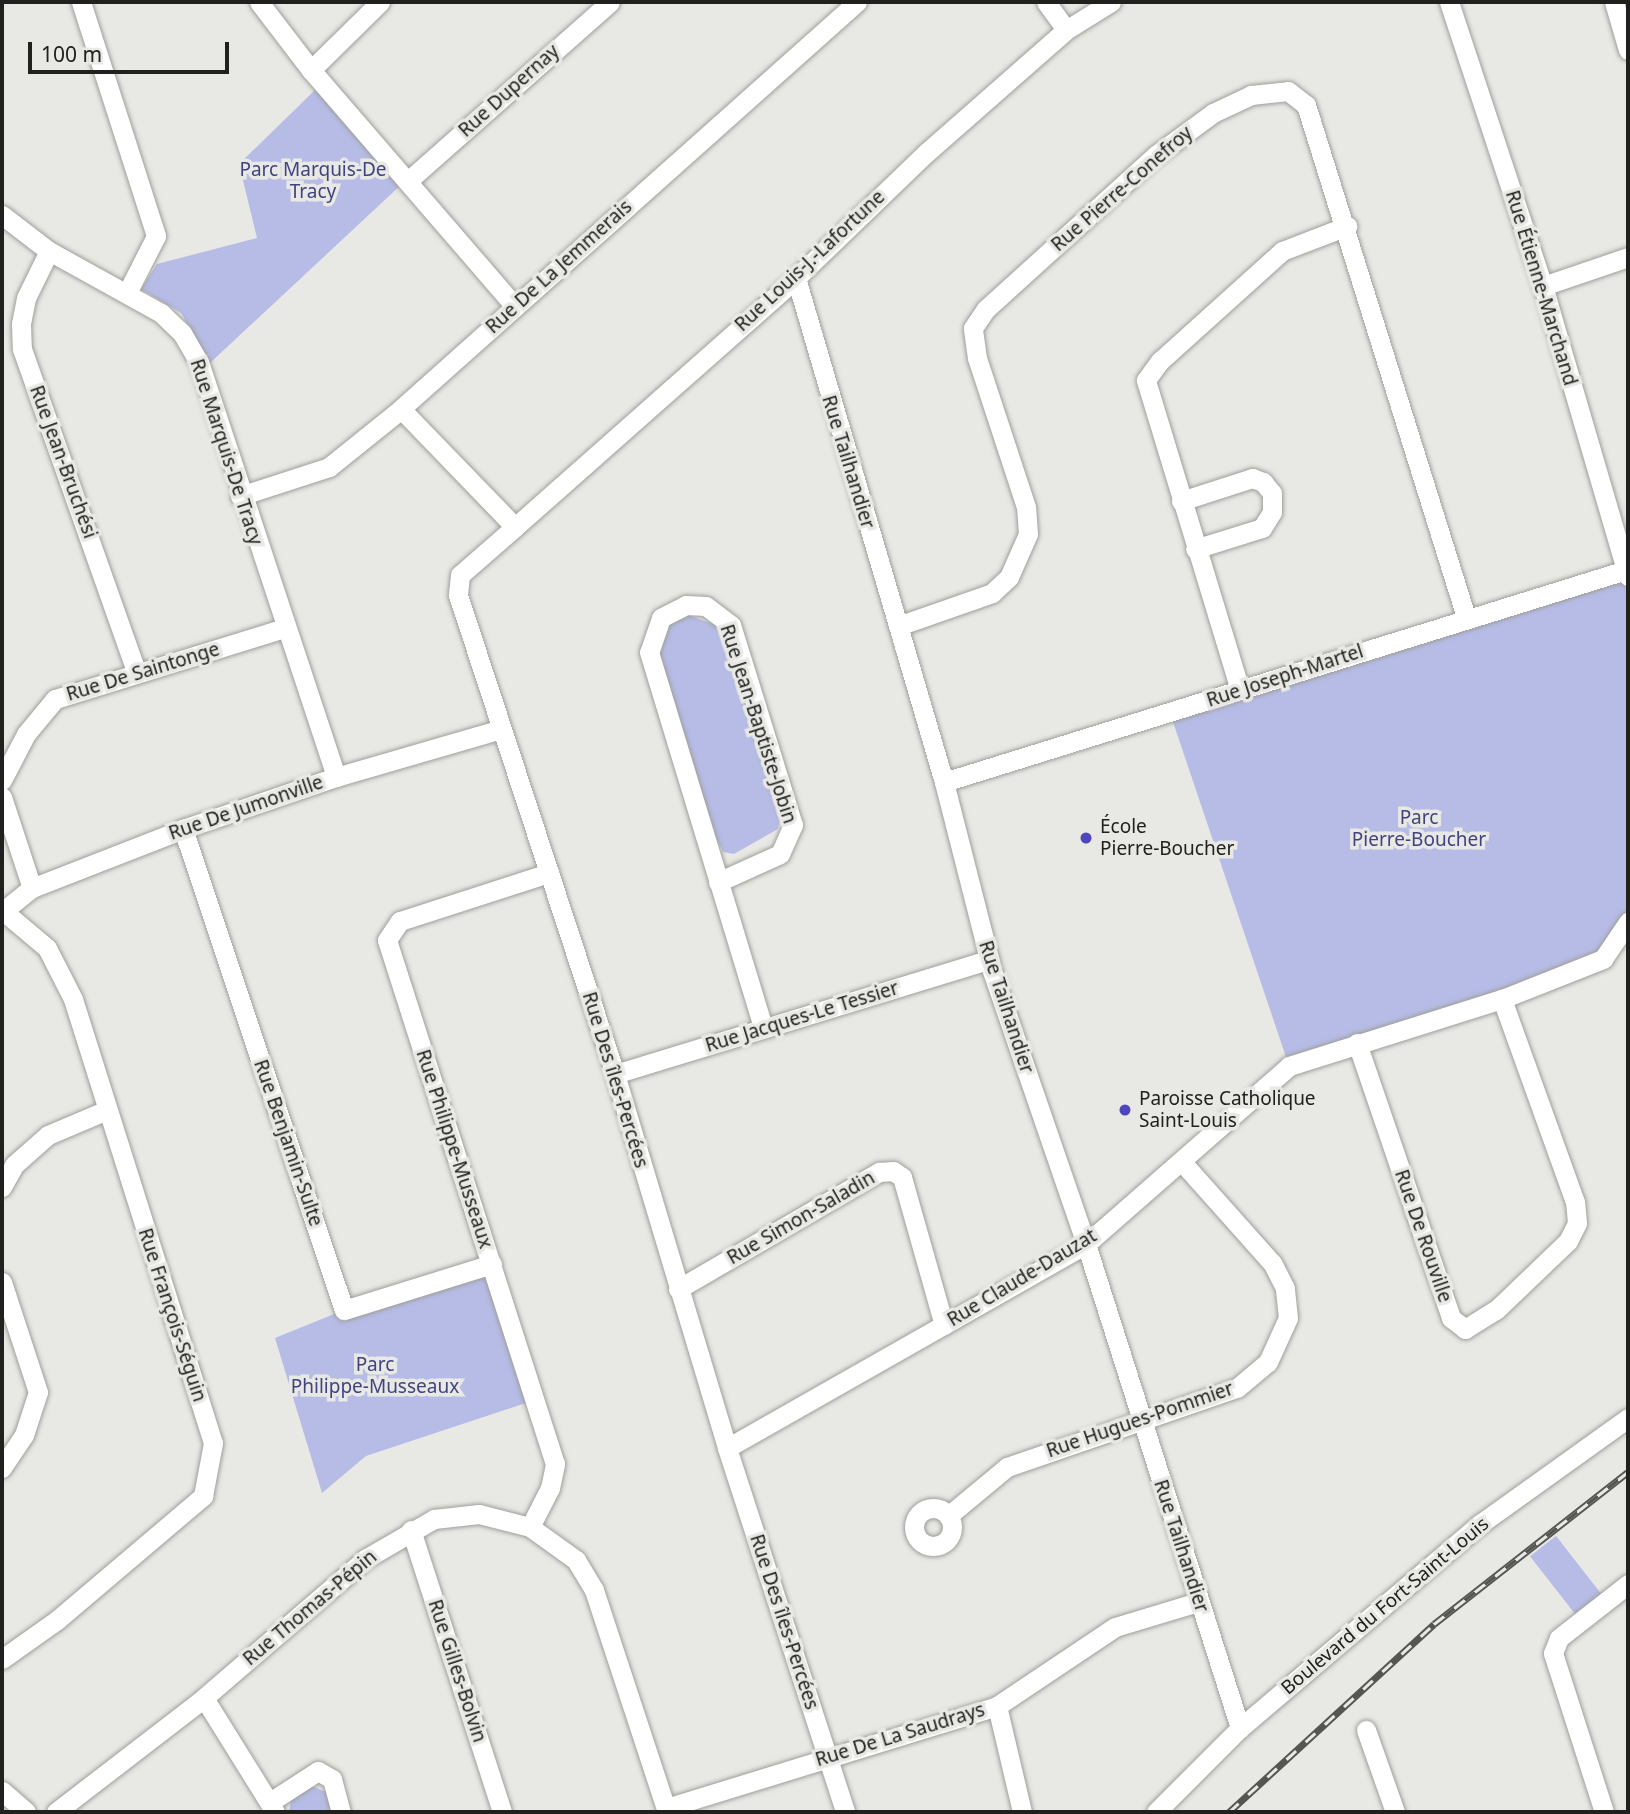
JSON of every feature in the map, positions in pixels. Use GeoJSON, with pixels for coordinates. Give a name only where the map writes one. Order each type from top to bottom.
{"type":"FeatureCollection","features":[{"type":"Feature","properties":{"kind":"street"},"geometry":{"type":"LineString","coordinates":[[81,2],[156,236],[127,293]]}},
{"type":"Feature","properties":{"kind":"street"},"geometry":{"type":"LineString","coordinates":[[259,2],[311,70],[409,180],[515,306]]}},
{"type":"Feature","properties":{"kind":"street"},"geometry":{"type":"LineString","coordinates":[[311,70],[380,2]]}},
{"type":"Feature","properties":{"kind":"street","name":"Rue Dupernay"},"geometry":{"type":"LineString","coordinates":[[409,180],[610,2]]}},
{"type":"Feature","properties":{"kind":"street","name":"Rue De La Jemmerais"},"geometry":{"type":"LineString","coordinates":[[240,496],[328,467],[401,409],[857,2]]}},
{"type":"Feature","properties":{"kind":"street"},"geometry":{"type":"LineString","coordinates":[[1046,2],[1066,30]]}},
{"type":"Feature","properties":{"kind":"street","name":"Rue Louis-J.-Lafortune"},"geometry":{"type":"LineString","coordinates":[[515,527],[796,278],[926,153],[1066,30],[1111,2]]}},
{"type":"Feature","properties":{"kind":"street","name":"Rue Étienne-Marchand"},"geometry":{"type":"LineString","coordinates":[[1449,2],[1543,286],[1627,573]]}},
{"type":"Feature","properties":{"kind":"street"},"geometry":{"type":"LineString","coordinates":[[1614,2],[1628,50]]}},
{"type":"Feature","properties":{"kind":"street","name":"Rue Pierre-Conefroy"},"geometry":{"type":"LineString","coordinates":[[898,626],[992,593],[1015,567],[1028,534],[1026,507],[977,358],[973,328],[986,309],[1156,155],[1213,113],[1251,95],[1288,91],[1306,105],[1347,226],[1466,617]]}},
{"type":"Feature","properties":{"kind":"street","name":"Rue Marquis-De Tracy"},"geometry":{"type":"LineString","coordinates":[[2,215],[48,251],[160,313],[182,334],[199,362],[240,496],[336,777]]}},
{"type":"Feature","properties":{"kind":"street"},"geometry":{"type":"LineString","coordinates":[[1240,690],[1195,549],[1146,380],[1160,361],[1282,251],[1347,226]]}},
{"type":"Feature","properties":{"kind":"street","name":"Rue Jean-Bruchési"},"geometry":{"type":"LineString","coordinates":[[48,251],[26,298],[20,324],[22,349],[137,673]]}},
{"type":"Feature","properties":{"kind":"street"},"geometry":{"type":"LineString","coordinates":[[1543,286],[1628,257]]}},
{"type":"Feature","properties":{"kind":"street","name":"Rue Tailhandier"},"geometry":{"type":"LineString","coordinates":[[796,278],[944,782],[989,960],[1086,1244],[1240,1728]]}},
{"type":"Feature","properties":{"kind":"street"},"geometry":{"type":"LineString","coordinates":[[401,409],[515,527]]}},
{"type":"Feature","properties":{"kind":"street"},"geometry":{"type":"LineString","coordinates":[[1181,501],[1252,478],[1263,482],[1272,494],[1272,512],[1262,528],[1195,549]]}},
{"type":"Feature","properties":{"kind":"street","name":"Rue Des îles-Percées"},"geometry":{"type":"LineString","coordinates":[[515,527],[460,575],[458,595],[615,1074],[727,1448],[845,1812]]}},
{"type":"Feature","properties":{"kind":"street","name":"Rue Joseph-Martel"},"geometry":{"type":"LineString","coordinates":[[944,782],[1466,617],[1627,573]]}},
{"type":"Feature","properties":{"kind":"street","name":"Rue Jean-Baptiste-Jobin"},"geometry":{"type":"LineString","coordinates":[[718,881],[780,854],[793,825],[730,625],[706,606],[686,605],[661,618],[649,652],[718,881],[763,1028]]}},
{"type":"Feature","properties":{"kind":"street","name":"Rue De Saintonge"},"geometry":{"type":"LineString","coordinates":[[2,780],[26,734],[55,699],[284,628]]}},
{"type":"Feature","properties":{"kind":"street","name":"Rue De Jumonville"},"geometry":{"type":"LineString","coordinates":[[2,911],[32,888],[183,829],[336,777],[501,729]]}},
{"type":"Feature","properties":{"kind":"street"},"geometry":{"type":"LineString","coordinates":[[2,797],[32,888]]}},
{"type":"Feature","properties":{"kind":"street","name":"Rue Benjamin-Sulte"},"geometry":{"type":"LineString","coordinates":[[183,829],[344,1310],[492,1264]]}},
{"type":"Feature","properties":{"kind":"street","name":"Rue Philippe-Musseaux"},"geometry":{"type":"LineString","coordinates":[[530,1527],[550,1488],[555,1464],[387,940],[400,921],[549,873]]}},
{"type":"Feature","properties":{"kind":"street","name":"Rue François-Séguin"},"geometry":{"type":"LineString","coordinates":[[2,911],[33,933],[57,964],[73,999],[213,1443],[203,1496],[57,1620],[2,1659]]}},
{"type":"Feature","properties":{"kind":"street","name":"Rue Claude-Dauzat"},"geometry":{"type":"LineString","coordinates":[[727,1448],[1086,1244],[1289,1066],[1502,999],[1603,959],[1628,922]]}},
{"type":"Feature","properties":{"kind":"street","name":"Rue Jacques-Le Tessier"},"geometry":{"type":"LineString","coordinates":[[615,1074],[989,960]]}},
{"type":"Feature","properties":{"kind":"street","name":"Rue De Rouville"},"geometry":{"type":"LineString","coordinates":[[1357,1043],[1451,1318],[1465,1329],[1496,1310],[1568,1241],[1577,1223],[1575,1202],[1502,999]]}},
{"type":"Feature","properties":{"kind":"street"},"geometry":{"type":"LineString","coordinates":[[2,1186],[14,1165],[48,1135],[107,1110]]}},
{"type":"Feature","properties":{"kind":"street","name":"Rue Hugues-Pommier"},"geometry":{"type":"LineString","coordinates":[[948,1516],[1007,1468],[1237,1388],[1268,1362],[1287,1318],[1284,1288],[1272,1263],[1182,1162]]}},
{"type":"Feature","properties":{"kind":"street","name":"Rue Simon-Saladin"},"geometry":{"type":"LineString","coordinates":[[678,1289],[879,1171],[893,1171],[902,1177],[944,1325]]}},
{"type":"Feature","properties":{"kind":"street"},"geometry":{"type":"LineString","coordinates":[[2,1282],[38,1392],[24,1436],[2,1468]]}},
{"type":"Feature","properties":{"kind":"street","name":"Boulevard du Fort-Saint-Louis"},"geometry":{"type":"LineString","coordinates":[[1156,1812],[1240,1728],[1480,1524],[1628,1418]]}},
{"type":"Feature","properties":{"kind":"street","name":"Rue Thomas-Pépin"},"geometry":{"type":"LineString","coordinates":[[57,1812],[204,1698],[365,1559],[434,1519],[479,1514],[530,1527],[576,1560],[594,1590],[666,1810]]}},
{"type":"Feature","properties":{"kind":"street","name":"Rue Gilles-Bolvin"},"geometry":{"type":"LineString","coordinates":[[411,1530],[502,1812]]}},
{"type":"Feature","properties":{"kind":"street"},"geometry":{"type":"LineString","coordinates":[[1604,1812],[1553,1653],[1559,1638],[1628,1584]]}},
{"type":"Feature","properties":{"kind":"street","name":"Rue De La Saudrays"},"geometry":{"type":"LineString","coordinates":[[666,1810],[828,1756],[997,1706],[1115,1627],[1198,1602]]}},
{"type":"Feature","properties":{"kind":"street"},"geometry":{"type":"LineString","coordinates":[[204,1698],[273,1807],[318,1771],[332,1779],[341,1812]]}},
{"type":"Feature","properties":{"kind":"street"},"geometry":{"type":"LineString","coordinates":[[997,1706],[1022,1812]]}},
{"type":"Feature","properties":{"kind":"street"},"geometry":{"type":"LineString","coordinates":[[1366,1730],[1395,1812]]}},
{"type":"Feature","properties":{"kind":"street"},"geometry":{"type":"LineString","coordinates":[[2,1791],[26,1812]]}},
{"type":"Feature","properties":{"kind":"green space","name":"Parc Marquis-De Tracy"},"geometry":{"type":"Polygon","coordinates":[[[316,89],[403,183],[210,363],[181,313],[141,289],[157,264],[257,238],[239,164],[316,89]]]}},
{"type":"Feature","properties":{"kind":"green space","name":"Parc Pierre-Boucher"},"geometry":{"type":"Polygon","coordinates":[[[1628,576],[1628,922],[1603,959],[1289,1066],[1170,713],[1628,576]]]}},
{"type":"Feature","properties":{"kind":"green space"},"geometry":{"type":"Polygon","coordinates":[[[686,614],[718,626],[780,820],[778,829],[734,854],[723,852],[716,837],[659,657],[666,626],[686,614]]]}},
{"type":"Feature","properties":{"kind":"green space","name":"Parc Philippe-Musseaux"},"geometry":{"type":"Polygon","coordinates":[[[492,1264],[538,1399],[366,1456],[322,1493],[275,1338],[344,1310],[492,1264]]]}},
{"type":"Feature","properties":{"kind":"green space"},"geometry":{"type":"Polygon","coordinates":[[[1556,1536],[1601,1594],[1575,1614],[1530,1556],[1556,1536]]]}},
{"type":"Feature","properties":{"kind":"green space"},"geometry":{"type":"Polygon","coordinates":[[[312,1786],[326,1792],[331,1812],[289,1812],[291,1800],[312,1786]]]}},
{"type":"Feature","properties":{"kind":"railway"},"geometry":{"type":"LineString","coordinates":[[1229,1812],[1434,1624],[1628,1472]]}},
{"type":"Feature","properties":{"kind":"place","name":"École Pierre-Boucher"},"geometry":{"type":"Point","coordinates":[1086,838]}},
{"type":"Feature","properties":{"kind":"place","name":"Paroisse Catholique Saint-Louis"},"geometry":{"type":"Point","coordinates":[1125,1110]}}]}
